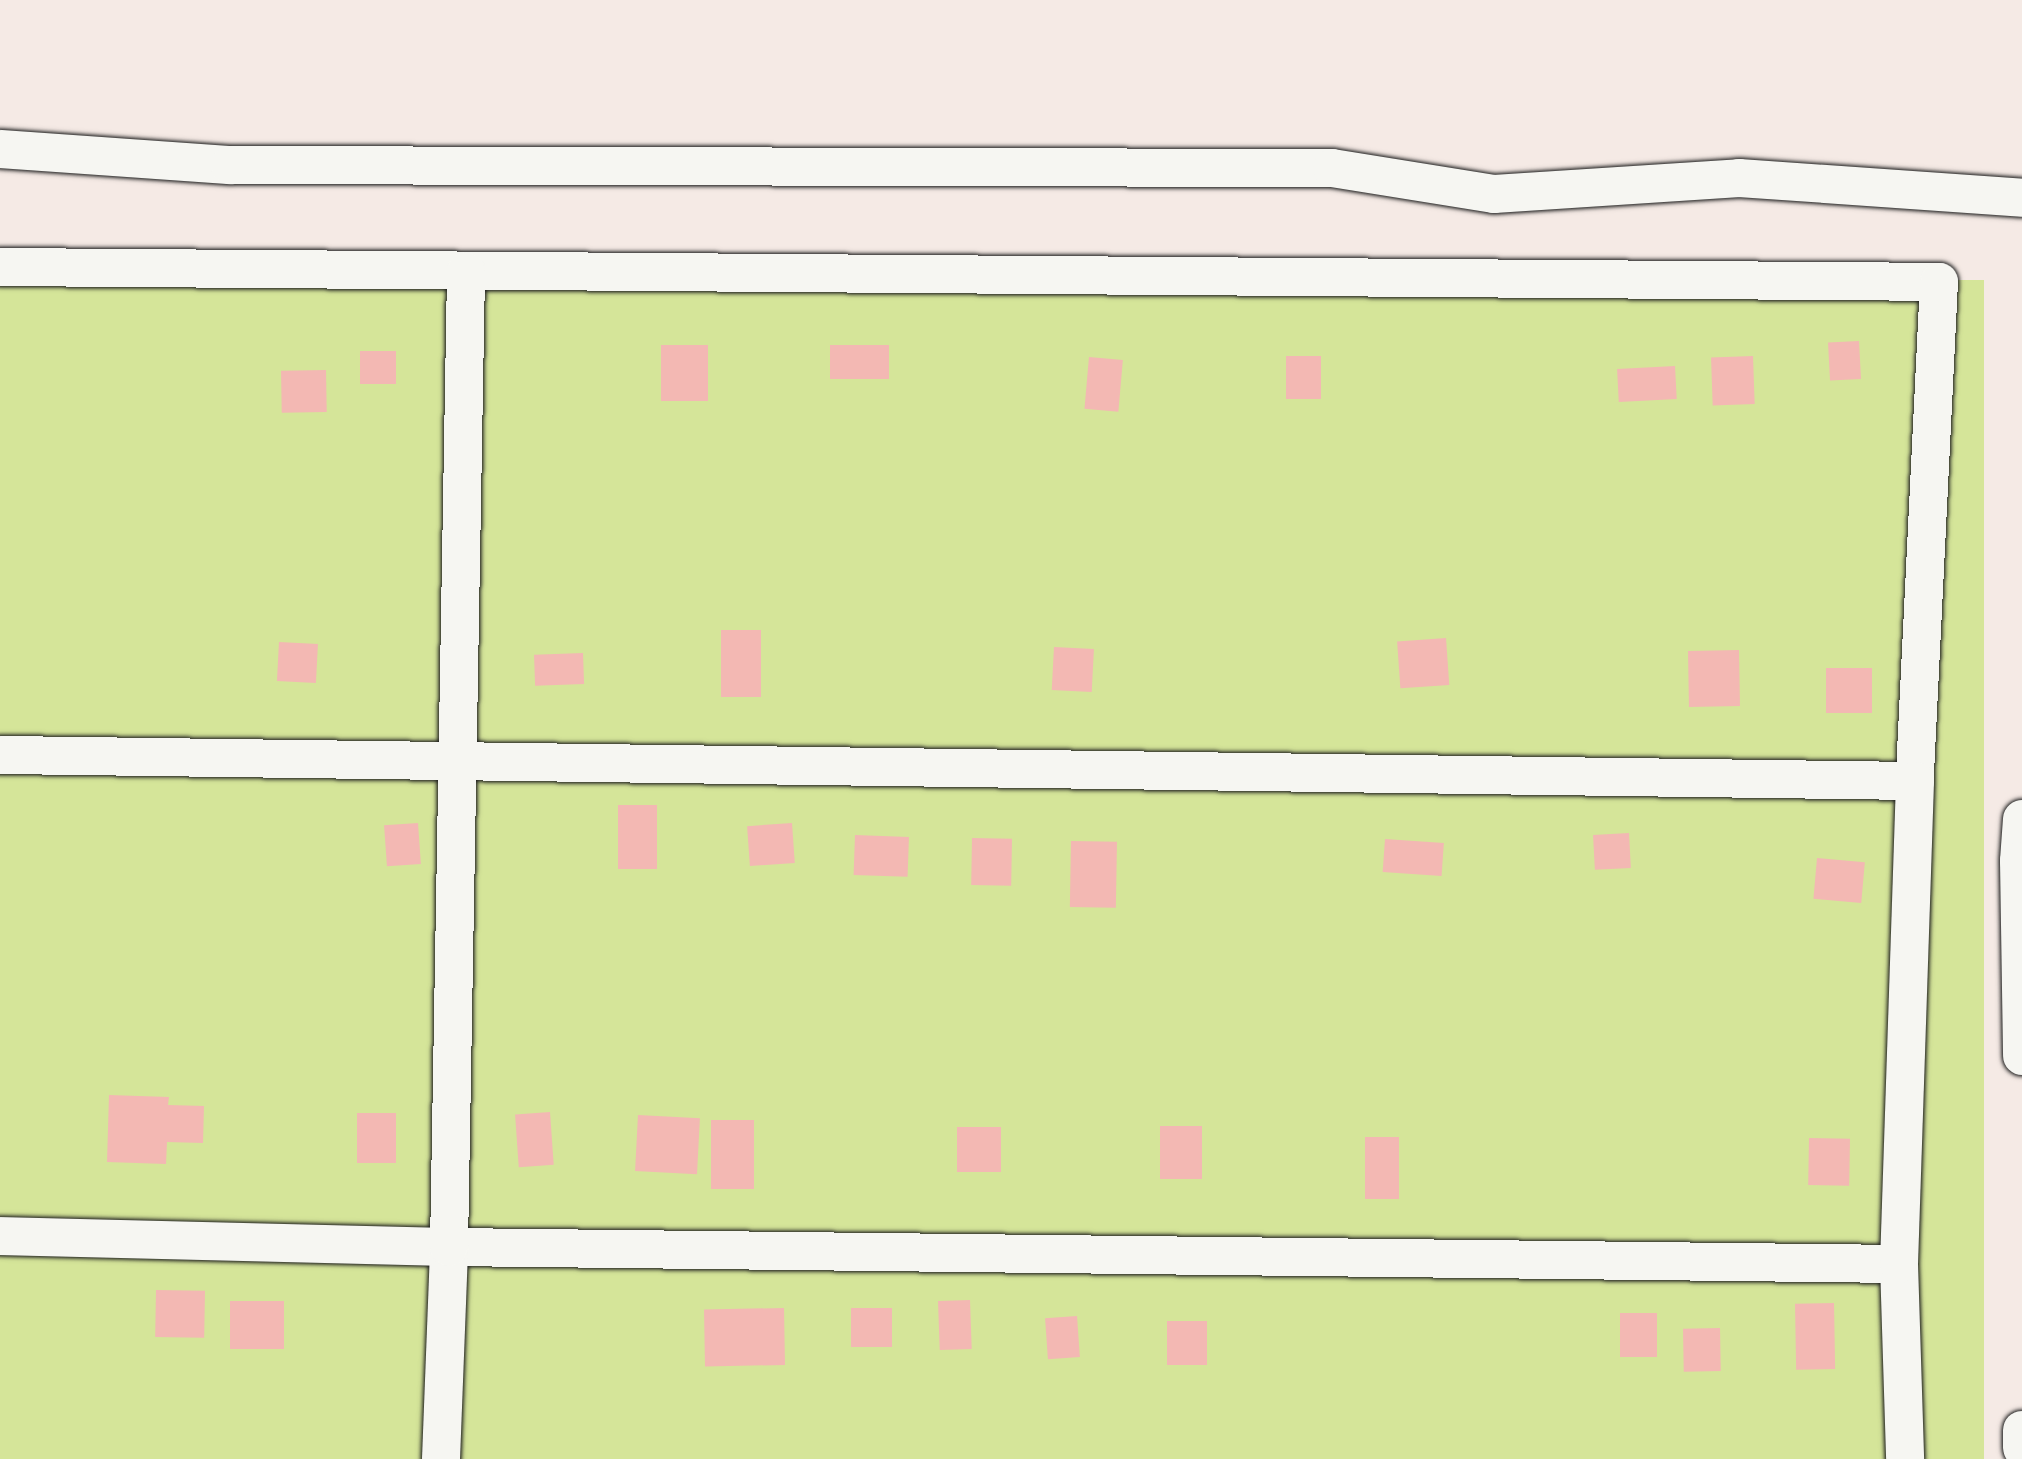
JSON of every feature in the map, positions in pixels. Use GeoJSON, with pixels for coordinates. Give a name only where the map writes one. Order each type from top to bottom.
{"type":"FeatureCollection","features":[{"type":"Feature","properties":{"kind":"street"},"geometry":{"type":"LineString","coordinates":[[0,149],[230,165],[1332,168],[1494,194],[1739,178],[2016,208]]}},
{"type":"Feature","properties":{"kind":"street"},"geometry":{"type":"LineString","coordinates":[[0,267],[1939,282],[1915,781],[1899,1264],[1905,1459]]}},
{"type":"Feature","properties":{"kind":"street"},"geometry":{"type":"LineString","coordinates":[[441,1459],[449,1247],[466,271]]}},
{"type":"Feature","properties":{"kind":"street"},"geometry":{"type":"LineString","coordinates":[[0,755],[1915,781]]}},
{"type":"Feature","properties":{"kind":"street"},"geometry":{"type":"LineString","coordinates":[[2022,819],[2019,861],[2022,1056]]}},
{"type":"Feature","properties":{"kind":"street"},"geometry":{"type":"LineString","coordinates":[[0,1236],[449,1247],[1899,1264]]}},
{"type":"Feature","properties":{"kind":"green space"},"geometry":{"type":"Polygon","coordinates":[[[0,280],[1984,280],[1984,1459],[0,1459],[0,280]]]}},
{"type":"Feature","properties":{"kind":"building"},"geometry":{"type":"Polygon","coordinates":[[[1859,341],[1861,379],[1830,381],[1828,343],[1859,341]]]}},
{"type":"Feature","properties":{"kind":"building"},"geometry":{"type":"Polygon","coordinates":[[[661,345],[708,345],[708,401],[661,401],[661,345]]]}},
{"type":"Feature","properties":{"kind":"building"},"geometry":{"type":"Polygon","coordinates":[[[830,345],[889,345],[889,379],[830,379],[830,345]]]}},
{"type":"Feature","properties":{"kind":"building"},"geometry":{"type":"Polygon","coordinates":[[[360,351],[396,351],[396,384],[360,384],[360,351]]]}},
{"type":"Feature","properties":{"kind":"building"},"geometry":{"type":"Polygon","coordinates":[[[1286,356],[1321,356],[1321,399],[1286,399],[1286,356]]]}},
{"type":"Feature","properties":{"kind":"building"},"geometry":{"type":"Polygon","coordinates":[[[1753,356],[1755,404],[1713,405],[1711,357],[1753,356]]]}},
{"type":"Feature","properties":{"kind":"building"},"geometry":{"type":"Polygon","coordinates":[[[1089,357],[1123,360],[1118,412],[1084,409],[1089,357]]]}},
{"type":"Feature","properties":{"kind":"building"},"geometry":{"type":"Polygon","coordinates":[[[1675,366],[1677,399],[1619,402],[1617,369],[1675,366]]]}},
{"type":"Feature","properties":{"kind":"building"},"geometry":{"type":"Polygon","coordinates":[[[326,370],[327,412],[282,413],[281,371],[326,370]]]}},
{"type":"Feature","properties":{"kind":"building"},"geometry":{"type":"Polygon","coordinates":[[[721,630],[761,630],[761,697],[721,697],[721,630]]]}},
{"type":"Feature","properties":{"kind":"building"},"geometry":{"type":"Polygon","coordinates":[[[1446,638],[1449,685],[1400,688],[1397,641],[1446,638]]]}},
{"type":"Feature","properties":{"kind":"building"},"geometry":{"type":"Polygon","coordinates":[[[279,642],[318,644],[316,683],[277,681],[279,642]]]}},
{"type":"Feature","properties":{"kind":"building"},"geometry":{"type":"Polygon","coordinates":[[[1054,647],[1094,649],[1092,692],[1052,690],[1054,647]]]}},
{"type":"Feature","properties":{"kind":"building"},"geometry":{"type":"Polygon","coordinates":[[[1739,650],[1740,706],[1689,707],[1688,651],[1739,650]]]}},
{"type":"Feature","properties":{"kind":"building"},"geometry":{"type":"Polygon","coordinates":[[[583,653],[584,684],[535,686],[534,655],[583,653]]]}},
{"type":"Feature","properties":{"kind":"building"},"geometry":{"type":"Polygon","coordinates":[[[1826,668],[1872,668],[1872,713],[1826,713],[1826,668]]]}},
{"type":"Feature","properties":{"kind":"building"},"geometry":{"type":"Polygon","coordinates":[[[618,805],[657,805],[657,869],[618,869],[618,805]]]}},
{"type":"Feature","properties":{"kind":"building"},"geometry":{"type":"Polygon","coordinates":[[[418,823],[421,864],[387,866],[384,825],[418,823]]]}},
{"type":"Feature","properties":{"kind":"building"},"geometry":{"type":"Polygon","coordinates":[[[792,823],[795,863],[750,866],[747,826],[792,823]]]}},
{"type":"Feature","properties":{"kind":"building"},"geometry":{"type":"Polygon","coordinates":[[[1629,833],[1631,868],[1595,870],[1593,835],[1629,833]]]}},
{"type":"Feature","properties":{"kind":"building"},"geometry":{"type":"Polygon","coordinates":[[[855,835],[909,837],[908,877],[854,875],[855,835]]]}},
{"type":"Feature","properties":{"kind":"building"},"geometry":{"type":"Polygon","coordinates":[[[972,838],[1012,839],[1011,886],[971,885],[972,838]]]}},
{"type":"Feature","properties":{"kind":"building"},"geometry":{"type":"Polygon","coordinates":[[[1385,839],[1444,843],[1442,876],[1383,872],[1385,839]]]}},
{"type":"Feature","properties":{"kind":"building"},"geometry":{"type":"Polygon","coordinates":[[[1071,841],[1117,842],[1116,908],[1070,907],[1071,841]]]}},
{"type":"Feature","properties":{"kind":"building"},"geometry":{"type":"Polygon","coordinates":[[[1817,858],[1865,862],[1861,903],[1813,899],[1817,858]]]}},
{"type":"Feature","properties":{"kind":"building"},"geometry":{"type":"Polygon","coordinates":[[[109,1095],[169,1097],[168,1105],[204,1106],[203,1143],[167,1142],[166,1164],[107,1162],[109,1095]]]}},
{"type":"Feature","properties":{"kind":"building"},"geometry":{"type":"Polygon","coordinates":[[[550,1112],[554,1165],[519,1167],[515,1114],[550,1112]]]}},
{"type":"Feature","properties":{"kind":"building"},"geometry":{"type":"Polygon","coordinates":[[[357,1113],[396,1113],[396,1163],[357,1163],[357,1113]]]}},
{"type":"Feature","properties":{"kind":"building"},"geometry":{"type":"Polygon","coordinates":[[[638,1115],[700,1118],[697,1174],[635,1171],[638,1115]]]}},
{"type":"Feature","properties":{"kind":"building"},"geometry":{"type":"Polygon","coordinates":[[[711,1120],[754,1120],[754,1189],[711,1189],[711,1120]]]}},
{"type":"Feature","properties":{"kind":"building"},"geometry":{"type":"Polygon","coordinates":[[[1160,1126],[1202,1126],[1202,1179],[1160,1179],[1160,1126]]]}},
{"type":"Feature","properties":{"kind":"building"},"geometry":{"type":"Polygon","coordinates":[[[957,1127],[1001,1127],[1001,1172],[957,1172],[957,1127]]]}},
{"type":"Feature","properties":{"kind":"building"},"geometry":{"type":"Polygon","coordinates":[[[1365,1137],[1399,1137],[1399,1199],[1365,1199],[1365,1137]]]}},
{"type":"Feature","properties":{"kind":"building"},"geometry":{"type":"Polygon","coordinates":[[[1809,1138],[1850,1139],[1849,1186],[1808,1185],[1809,1138]]]}},
{"type":"Feature","properties":{"kind":"building"},"geometry":{"type":"Polygon","coordinates":[[[156,1290],[205,1291],[204,1338],[155,1337],[156,1290]]]}},
{"type":"Feature","properties":{"kind":"building"},"geometry":{"type":"Polygon","coordinates":[[[970,1300],[972,1349],[940,1350],[938,1301],[970,1300]]]}},
{"type":"Feature","properties":{"kind":"building"},"geometry":{"type":"Polygon","coordinates":[[[230,1301],[284,1301],[284,1349],[230,1349],[230,1301]]]}},
{"type":"Feature","properties":{"kind":"building"},"geometry":{"type":"Polygon","coordinates":[[[1834,1303],[1835,1369],[1796,1370],[1795,1304],[1834,1303]]]}},
{"type":"Feature","properties":{"kind":"building"},"geometry":{"type":"Polygon","coordinates":[[[784,1308],[785,1365],[705,1366],[704,1309],[784,1308]]]}},
{"type":"Feature","properties":{"kind":"building"},"geometry":{"type":"Polygon","coordinates":[[[851,1308],[892,1308],[892,1347],[851,1347],[851,1308]]]}},
{"type":"Feature","properties":{"kind":"building"},"geometry":{"type":"Polygon","coordinates":[[[1620,1313],[1657,1313],[1657,1357],[1620,1357],[1620,1313]]]}},
{"type":"Feature","properties":{"kind":"building"},"geometry":{"type":"Polygon","coordinates":[[[1077,1316],[1080,1357],[1048,1359],[1045,1318],[1077,1316]]]}},
{"type":"Feature","properties":{"kind":"building"},"geometry":{"type":"Polygon","coordinates":[[[1167,1321],[1207,1321],[1207,1365],[1167,1365],[1167,1321]]]}},
{"type":"Feature","properties":{"kind":"building"},"geometry":{"type":"Polygon","coordinates":[[[1720,1328],[1721,1371],[1684,1372],[1683,1329],[1720,1328]]]}}]}
